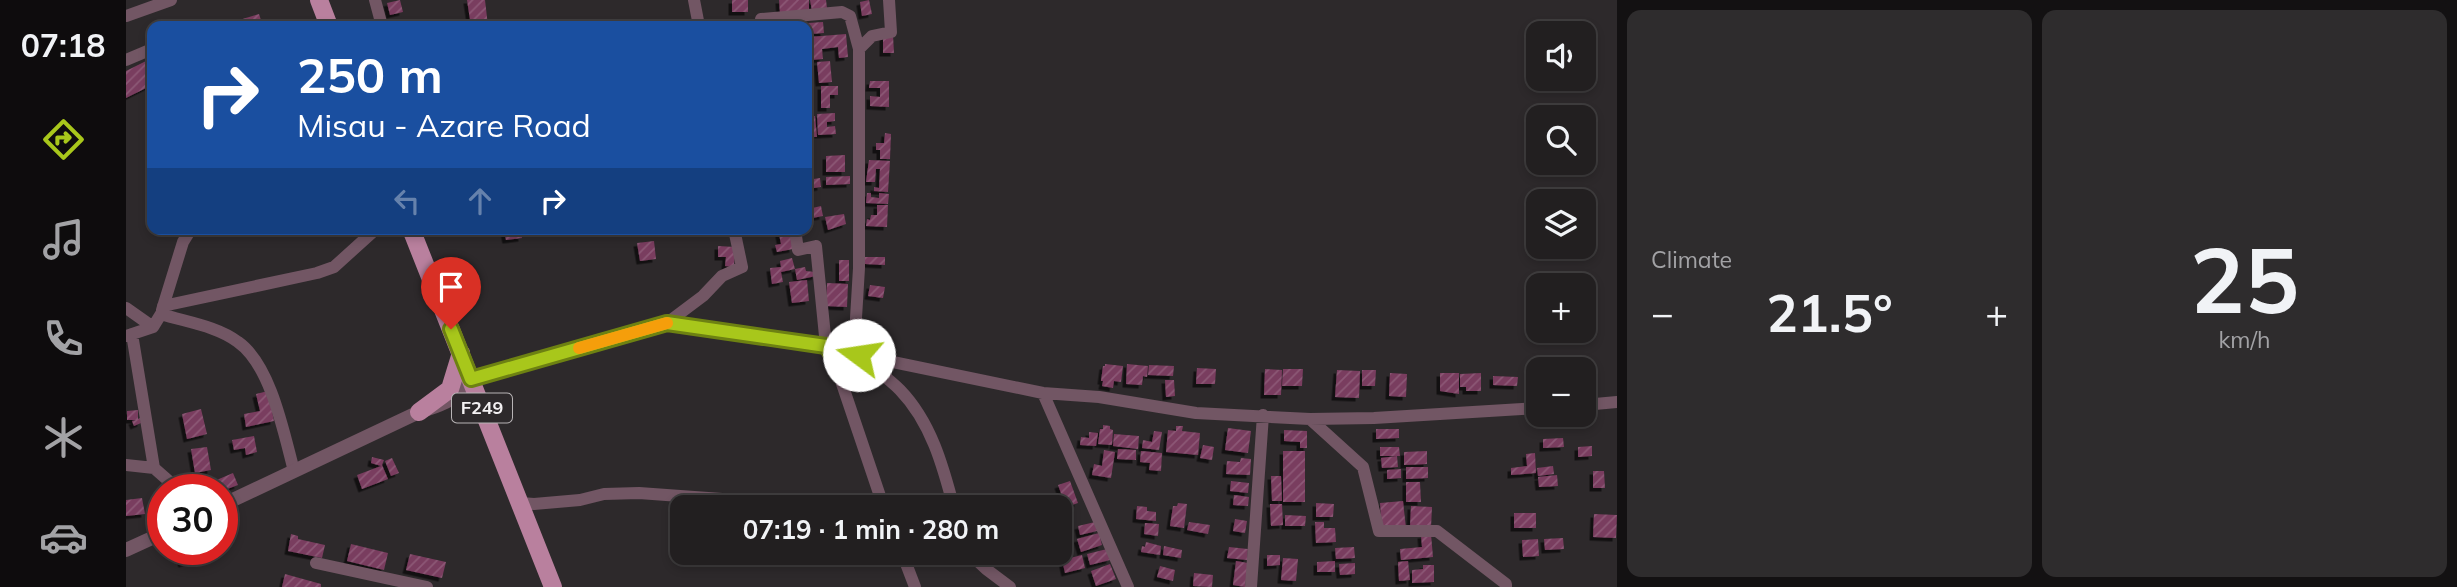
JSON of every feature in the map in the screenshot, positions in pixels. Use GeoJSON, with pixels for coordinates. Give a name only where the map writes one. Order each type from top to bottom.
{"type":"FeatureCollection","features":[{"type":"Feature","properties":{"kind":"main road","name":"F249"},"geometry":{"type":"LineString","coordinates":[[413,235],[553,587]]}},
{"type":"Feature","properties":{"kind":"main road"},"geometry":{"type":"LineString","coordinates":[[419,412],[450,389],[461,353]]}},
{"type":"Feature","properties":{"kind":"street"},"geometry":{"type":"LineString","coordinates":[[126,16],[171,0]]}},
{"type":"Feature","properties":{"kind":"street"},"geometry":{"type":"LineString","coordinates":[[375,0],[381,21]]}},
{"type":"Feature","properties":{"kind":"street"},"geometry":{"type":"LineString","coordinates":[[694,0],[698,21]]}},
{"type":"Feature","properties":{"kind":"street"},"geometry":{"type":"LineString","coordinates":[[859,49],[872,36],[891,32],[889,0]]}},
{"type":"Feature","properties":{"kind":"street"},"geometry":{"type":"LineString","coordinates":[[761,21],[842,12],[850,16],[859,49],[859,268],[856,318],[859,355],[901,391],[929,431],[950,495]]}},
{"type":"Feature","properties":{"kind":"street"},"geometry":{"type":"LineString","coordinates":[[126,60],[147,51]]}},
{"type":"Feature","properties":{"kind":"street"},"geometry":{"type":"LineString","coordinates":[[154,468],[129,335],[153,327],[162,310],[187,235]]}},
{"type":"Feature","properties":{"kind":"street"},"geometry":{"type":"LineString","coordinates":[[162,310],[334,267],[369,235]]}},
{"type":"Feature","properties":{"kind":"street"},"geometry":{"type":"LineString","coordinates":[[238,496],[456,397],[471,379],[667,323],[703,296],[722,276],[742,267],[735,235]]}},
{"type":"Feature","properties":{"kind":"street"},"geometry":{"type":"LineString","coordinates":[[797,235],[798,250],[816,246],[829,350],[880,495]]}},
{"type":"Feature","properties":{"kind":"street"},"geometry":{"type":"LineString","coordinates":[[126,308],[153,327]]}},
{"type":"Feature","properties":{"kind":"street"},"geometry":{"type":"LineString","coordinates":[[162,310],[240,342],[255,359],[277,406],[294,471]]}},
{"type":"Feature","properties":{"kind":"street"},"geometry":{"type":"LineString","coordinates":[[667,323],[859,355],[1043,393],[1099,397],[1196,413],[1374,418],[1526,409]]}},
{"type":"Feature","properties":{"kind":"street"},"geometry":{"type":"LineString","coordinates":[[1043,393],[1128,587]]}},
{"type":"Feature","properties":{"kind":"street"},"geometry":{"type":"LineString","coordinates":[[1596,404],[1617,402]]}},
{"type":"Feature","properties":{"kind":"street"},"geometry":{"type":"LineString","coordinates":[[1251,587],[1263,415]]}},
{"type":"Feature","properties":{"kind":"street"},"geometry":{"type":"LineString","coordinates":[[1310,418],[1363,467],[1379,531],[1437,531],[1506,586]]}},
{"type":"Feature","properties":{"kind":"street"},"geometry":{"type":"LineString","coordinates":[[126,465],[154,468],[161,474]]}},
{"type":"Feature","properties":{"kind":"street"},"geometry":{"type":"LineString","coordinates":[[520,503],[580,500],[604,494],[670,495]]}},
{"type":"Feature","properties":{"kind":"street"},"geometry":{"type":"LineString","coordinates":[[126,550],[147,540]]}},
{"type":"Feature","properties":{"kind":"street"},"geometry":{"type":"LineString","coordinates":[[316,563],[427,587]]}},
{"type":"Feature","properties":{"kind":"street"},"geometry":{"type":"LineString","coordinates":[[907,565],[915,587]]}},
{"type":"Feature","properties":{"kind":"street"},"geometry":{"type":"LineString","coordinates":[[982,565],[1010,587]]}},
{"type":"Feature","properties":{"kind":"street"},"geometry":{"type":"LineString","coordinates":[[984,565],[992,587]]}},
{"type":"Feature","properties":{"kind":"building"},"geometry":{"type":"Polygon","coordinates":[[[400,0],[403,12],[390,15],[387,3],[400,0]]]}},
{"type":"Feature","properties":{"kind":"building"},"geometry":{"type":"Polygon","coordinates":[[[467,0],[485,0],[487,21],[470,21],[467,0]]]}},
{"type":"Feature","properties":{"kind":"building"},"geometry":{"type":"Polygon","coordinates":[[[732,0],[748,0],[748,12],[732,12],[732,0]]]}},
{"type":"Feature","properties":{"kind":"building"},"geometry":{"type":"Polygon","coordinates":[[[779,0],[809,0],[809,11],[780,13],[779,0]]]}},
{"type":"Feature","properties":{"kind":"building"},"geometry":{"type":"Polygon","coordinates":[[[810,0],[826,0],[827,8],[812,11],[810,0]]]}},
{"type":"Feature","properties":{"kind":"building"},"geometry":{"type":"Polygon","coordinates":[[[869,0],[872,14],[862,16],[860,2],[869,0]]]}},
{"type":"Feature","properties":{"kind":"building"},"geometry":{"type":"Polygon","coordinates":[[[259,14],[261,21],[236,21],[259,14]]]}},
{"type":"Feature","properties":{"kind":"building"},"geometry":{"type":"Polygon","coordinates":[[[823,22],[824,33],[812,34],[812,23],[823,22]]]}},
{"type":"Feature","properties":{"kind":"building"},"geometry":{"type":"Polygon","coordinates":[[[846,34],[848,57],[839,58],[838,47],[822,49],[823,59],[812,60],[812,37],[846,34]]]}},
{"type":"Feature","properties":{"kind":"building"},"geometry":{"type":"Polygon","coordinates":[[[883,35],[893,35],[894,53],[883,53],[883,35]]]}},
{"type":"Feature","properties":{"kind":"building"},"geometry":{"type":"Polygon","coordinates":[[[147,60],[147,88],[126,98],[126,71],[147,60]]]}},
{"type":"Feature","properties":{"kind":"building"},"geometry":{"type":"Polygon","coordinates":[[[830,61],[832,82],[819,83],[817,62],[830,61]]]}},
{"type":"Feature","properties":{"kind":"building"},"geometry":{"type":"Polygon","coordinates":[[[870,81],[889,81],[889,107],[870,106],[870,96],[880,97],[880,88],[869,88],[870,81]]]}},
{"type":"Feature","properties":{"kind":"building"},"geometry":{"type":"Polygon","coordinates":[[[821,86],[838,86],[838,95],[830,95],[830,108],[821,108],[821,86]]]}},
{"type":"Feature","properties":{"kind":"building"},"geometry":{"type":"Polygon","coordinates":[[[835,113],[835,121],[827,122],[827,127],[835,126],[836,134],[818,135],[817,114],[835,113]]]}},
{"type":"Feature","properties":{"kind":"building"},"geometry":{"type":"Polygon","coordinates":[[[812,116],[815,116],[817,137],[812,137],[812,116]]]}},
{"type":"Feature","properties":{"kind":"building"},"geometry":{"type":"Polygon","coordinates":[[[885,133],[891,134],[890,159],[880,159],[880,150],[876,150],[876,143],[884,143],[885,133]]]}},
{"type":"Feature","properties":{"kind":"building"},"geometry":{"type":"Polygon","coordinates":[[[845,155],[845,172],[826,172],[826,156],[845,155]]]}},
{"type":"Feature","properties":{"kind":"building"},"geometry":{"type":"Polygon","coordinates":[[[869,160],[890,161],[888,192],[874,191],[874,187],[879,188],[880,169],[876,169],[875,182],[866,182],[869,160]]]}},
{"type":"Feature","properties":{"kind":"building"},"geometry":{"type":"Polygon","coordinates":[[[850,176],[850,184],[826,185],[826,177],[850,176]]]}},
{"type":"Feature","properties":{"kind":"building"},"geometry":{"type":"Polygon","coordinates":[[[820,178],[821,187],[812,188],[812,179],[820,178]]]}},
{"type":"Feature","properties":{"kind":"building"},"geometry":{"type":"Polygon","coordinates":[[[867,193],[871,193],[871,197],[879,198],[879,193],[889,194],[888,204],[866,203],[867,193]]]}},
{"type":"Feature","properties":{"kind":"building"},"geometry":{"type":"Polygon","coordinates":[[[877,205],[888,205],[887,227],[866,226],[871,215],[877,215],[877,205]]]}},
{"type":"Feature","properties":{"kind":"building"},"geometry":{"type":"Polygon","coordinates":[[[821,206],[823,216],[812,218],[812,208],[821,206]]]}},
{"type":"Feature","properties":{"kind":"building"},"geometry":{"type":"Polygon","coordinates":[[[844,214],[846,224],[828,230],[825,217],[844,214]]]}},
{"type":"Feature","properties":{"kind":"building"},"geometry":{"type":"Polygon","coordinates":[[[505,235],[522,235],[522,238],[506,240],[505,235]]]}},
{"type":"Feature","properties":{"kind":"building"},"geometry":{"type":"Polygon","coordinates":[[[779,235],[790,235],[793,249],[777,252],[775,245],[781,244],[779,235]]]}},
{"type":"Feature","properties":{"kind":"building"},"geometry":{"type":"Polygon","coordinates":[[[654,241],[656,259],[640,261],[637,243],[654,241]]]}},
{"type":"Feature","properties":{"kind":"building"},"geometry":{"type":"Polygon","coordinates":[[[718,246],[735,247],[734,267],[725,266],[726,257],[718,257],[718,246]]]}},
{"type":"Feature","properties":{"kind":"building"},"geometry":{"type":"Polygon","coordinates":[[[865,257],[885,257],[885,265],[865,264],[865,257]]]}},
{"type":"Feature","properties":{"kind":"building"},"geometry":{"type":"Polygon","coordinates":[[[792,258],[795,269],[781,272],[783,282],[772,284],[770,268],[781,267],[780,261],[792,258]]]}},
{"type":"Feature","properties":{"kind":"building"},"geometry":{"type":"Polygon","coordinates":[[[839,260],[849,260],[849,281],[839,281],[839,260]]]}},
{"type":"Feature","properties":{"kind":"building"},"geometry":{"type":"Polygon","coordinates":[[[805,267],[806,271],[815,272],[816,276],[797,280],[795,269],[805,267]]]}},
{"type":"Feature","properties":{"kind":"building"},"geometry":{"type":"Polygon","coordinates":[[[807,280],[809,301],[792,303],[789,282],[807,280]]]}},
{"type":"Feature","properties":{"kind":"building"},"geometry":{"type":"Polygon","coordinates":[[[827,283],[848,284],[847,307],[826,306],[827,283]]]}},
{"type":"Feature","properties":{"kind":"building"},"geometry":{"type":"Polygon","coordinates":[[[870,285],[885,287],[883,298],[868,296],[870,285]]]}},
{"type":"Feature","properties":{"kind":"building"},"geometry":{"type":"Polygon","coordinates":[[[1105,364],[1123,366],[1121,382],[1114,381],[1113,388],[1102,386],[1105,364]]]}},
{"type":"Feature","properties":{"kind":"building"},"geometry":{"type":"Polygon","coordinates":[[[1127,364],[1148,366],[1147,377],[1143,376],[1142,385],[1126,384],[1127,364]]]}},
{"type":"Feature","properties":{"kind":"building"},"geometry":{"type":"Polygon","coordinates":[[[1149,365],[1174,366],[1173,376],[1148,375],[1149,365]]]}},
{"type":"Feature","properties":{"kind":"building"},"geometry":{"type":"Polygon","coordinates":[[[1197,368],[1216,369],[1215,384],[1196,384],[1197,368]]]}},
{"type":"Feature","properties":{"kind":"building"},"geometry":{"type":"Polygon","coordinates":[[[1265,369],[1282,370],[1281,395],[1264,395],[1265,369]]]}},
{"type":"Feature","properties":{"kind":"building"},"geometry":{"type":"Polygon","coordinates":[[[1283,369],[1303,369],[1302,386],[1282,386],[1283,369]]]}},
{"type":"Feature","properties":{"kind":"building"},"geometry":{"type":"Polygon","coordinates":[[[1337,370],[1360,371],[1359,398],[1335,397],[1337,370]]]}},
{"type":"Feature","properties":{"kind":"building"},"geometry":{"type":"Polygon","coordinates":[[[1362,370],[1376,370],[1375,386],[1362,386],[1362,370]]]}},
{"type":"Feature","properties":{"kind":"building"},"geometry":{"type":"Polygon","coordinates":[[[1390,373],[1407,374],[1406,397],[1389,396],[1390,373]]]}},
{"type":"Feature","properties":{"kind":"building"},"geometry":{"type":"Polygon","coordinates":[[[1440,373],[1459,373],[1459,394],[1440,391],[1440,373]]]}},
{"type":"Feature","properties":{"kind":"building"},"geometry":{"type":"Polygon","coordinates":[[[1481,373],[1481,391],[1466,391],[1466,387],[1460,387],[1460,374],[1481,373]]]}},
{"type":"Feature","properties":{"kind":"building"},"geometry":{"type":"Polygon","coordinates":[[[1493,376],[1518,377],[1517,386],[1493,385],[1493,376]]]}},
{"type":"Feature","properties":{"kind":"building"},"geometry":{"type":"Polygon","coordinates":[[[1165,380],[1174,380],[1175,396],[1166,397],[1165,380]]]}},
{"type":"Feature","properties":{"kind":"building"},"geometry":{"type":"Polygon","coordinates":[[[268,391],[274,421],[246,427],[244,414],[260,411],[256,394],[268,391]]]}},
{"type":"Feature","properties":{"kind":"building"},"geometry":{"type":"Polygon","coordinates":[[[201,409],[207,434],[187,439],[182,414],[201,409]]]}},
{"type":"Feature","properties":{"kind":"building"},"geometry":{"type":"Polygon","coordinates":[[[138,410],[141,423],[134,426],[132,421],[136,420],[127,420],[127,411],[138,410]]]}},
{"type":"Feature","properties":{"kind":"building"},"geometry":{"type":"Polygon","coordinates":[[[1103,425],[1110,426],[1113,430],[1112,445],[1098,444],[1103,425]]]}},
{"type":"Feature","properties":{"kind":"building"},"geometry":{"type":"Polygon","coordinates":[[[1176,426],[1183,426],[1182,431],[1200,433],[1198,455],[1166,452],[1168,430],[1176,431],[1176,426]]]}},
{"type":"Feature","properties":{"kind":"building"},"geometry":{"type":"Polygon","coordinates":[[[1228,428],[1251,431],[1248,453],[1225,450],[1228,428]]]}},
{"type":"Feature","properties":{"kind":"building"},"geometry":{"type":"Polygon","coordinates":[[[1376,429],[1399,429],[1399,438],[1376,439],[1376,429]]]}},
{"type":"Feature","properties":{"kind":"building"},"geometry":{"type":"Polygon","coordinates":[[[1284,430],[1307,431],[1307,448],[1300,448],[1300,442],[1284,441],[1284,430]]]}},
{"type":"Feature","properties":{"kind":"building"},"geometry":{"type":"Polygon","coordinates":[[[1154,431],[1162,432],[1159,450],[1142,448],[1143,440],[1152,442],[1154,431]]]}},
{"type":"Feature","properties":{"kind":"building"},"geometry":{"type":"Polygon","coordinates":[[[1089,432],[1098,433],[1096,446],[1080,445],[1081,437],[1089,438],[1089,432]]]}},
{"type":"Feature","properties":{"kind":"building"},"geometry":{"type":"Polygon","coordinates":[[[1114,434],[1139,436],[1138,449],[1113,446],[1114,434]]]}},
{"type":"Feature","properties":{"kind":"building"},"geometry":{"type":"Polygon","coordinates":[[[254,436],[257,452],[246,455],[245,448],[234,450],[232,440],[254,436]]]}},
{"type":"Feature","properties":{"kind":"building"},"geometry":{"type":"Polygon","coordinates":[[[1563,438],[1564,447],[1543,448],[1543,439],[1563,438]]]}},
{"type":"Feature","properties":{"kind":"building"},"geometry":{"type":"Polygon","coordinates":[[[1203,445],[1214,447],[1212,460],[1200,458],[1203,445]]]}},
{"type":"Feature","properties":{"kind":"building"},"geometry":{"type":"Polygon","coordinates":[[[1592,446],[1592,456],[1578,457],[1578,447],[1592,446]]]}},
{"type":"Feature","properties":{"kind":"building"},"geometry":{"type":"Polygon","coordinates":[[[207,447],[211,470],[195,473],[191,449],[207,447]]]}},
{"type":"Feature","properties":{"kind":"building"},"geometry":{"type":"Polygon","coordinates":[[[1380,447],[1399,447],[1400,456],[1380,456],[1380,447]]]}},
{"type":"Feature","properties":{"kind":"building"},"geometry":{"type":"Polygon","coordinates":[[[1118,449],[1136,450],[1136,460],[1117,459],[1118,449]]]}},
{"type":"Feature","properties":{"kind":"building"},"geometry":{"type":"Polygon","coordinates":[[[1104,450],[1115,452],[1111,478],[1092,475],[1094,464],[1102,466],[1104,450]]]}},
{"type":"Feature","properties":{"kind":"building"},"geometry":{"type":"Polygon","coordinates":[[[1141,451],[1162,453],[1161,471],[1149,470],[1150,463],[1140,462],[1141,451]]]}},
{"type":"Feature","properties":{"kind":"building"},"geometry":{"type":"Polygon","coordinates":[[[1283,451],[1305,451],[1305,502],[1283,502],[1283,451]]]}},
{"type":"Feature","properties":{"kind":"building"},"geometry":{"type":"Polygon","coordinates":[[[1427,451],[1427,464],[1404,465],[1404,452],[1427,451]]]}},
{"type":"Feature","properties":{"kind":"building"},"geometry":{"type":"Polygon","coordinates":[[[1535,453],[1536,473],[1511,475],[1511,468],[1527,466],[1526,454],[1535,453]]]}},
{"type":"Feature","properties":{"kind":"building"},"geometry":{"type":"Polygon","coordinates":[[[1397,456],[1398,467],[1382,468],[1381,458],[1397,456]]]}},
{"type":"Feature","properties":{"kind":"building"},"geometry":{"type":"Polygon","coordinates":[[[372,457],[384,460],[382,465],[388,479],[362,489],[357,475],[381,466],[371,463],[372,457]]]}},
{"type":"Feature","properties":{"kind":"building"},"geometry":{"type":"Polygon","coordinates":[[[392,458],[399,473],[391,476],[385,461],[392,458]]]}},
{"type":"Feature","properties":{"kind":"building"},"geometry":{"type":"Polygon","coordinates":[[[1241,458],[1251,459],[1250,475],[1226,474],[1227,461],[1240,462],[1241,458]]]}},
{"type":"Feature","properties":{"kind":"building"},"geometry":{"type":"Polygon","coordinates":[[[1553,466],[1554,474],[1538,476],[1537,468],[1553,466]]]}},
{"type":"Feature","properties":{"kind":"building"},"geometry":{"type":"Polygon","coordinates":[[[1406,467],[1428,467],[1428,478],[1406,479],[1406,467]]]}},
{"type":"Feature","properties":{"kind":"building"},"geometry":{"type":"Polygon","coordinates":[[[1401,469],[1401,478],[1387,479],[1387,470],[1401,469]]]}},
{"type":"Feature","properties":{"kind":"building"},"geometry":{"type":"Polygon","coordinates":[[[1593,471],[1604,471],[1605,488],[1593,488],[1593,471]]]}},
{"type":"Feature","properties":{"kind":"building"},"geometry":{"type":"Polygon","coordinates":[[[1557,475],[1558,486],[1539,487],[1538,477],[1557,475]]]}},
{"type":"Feature","properties":{"kind":"building"},"geometry":{"type":"Polygon","coordinates":[[[1271,476],[1281,476],[1282,501],[1272,501],[1271,476]]]}},
{"type":"Feature","properties":{"kind":"building"},"geometry":{"type":"Polygon","coordinates":[[[1070,481],[1078,503],[1072,505],[1072,495],[1062,495],[1058,485],[1070,481]]]}},
{"type":"Feature","properties":{"kind":"building"},"geometry":{"type":"Polygon","coordinates":[[[1231,481],[1249,483],[1248,493],[1230,491],[1231,481]]]}},
{"type":"Feature","properties":{"kind":"building"},"geometry":{"type":"Polygon","coordinates":[[[1406,482],[1420,482],[1421,502],[1406,502],[1406,482]]]}},
{"type":"Feature","properties":{"kind":"building"},"geometry":{"type":"Polygon","coordinates":[[[1234,495],[1249,497],[1248,506],[1233,505],[1234,495]]]}},
{"type":"Feature","properties":{"kind":"building"},"geometry":{"type":"Polygon","coordinates":[[[142,498],[145,514],[126,516],[126,500],[142,498]]]}},
{"type":"Feature","properties":{"kind":"building"},"geometry":{"type":"Polygon","coordinates":[[[1403,501],[1406,528],[1382,530],[1380,503],[1403,501]]]}},
{"type":"Feature","properties":{"kind":"building"},"geometry":{"type":"Polygon","coordinates":[[[1178,503],[1187,504],[1184,528],[1170,526],[1173,506],[1178,503]]]}},
{"type":"Feature","properties":{"kind":"building"},"geometry":{"type":"Polygon","coordinates":[[[1316,503],[1334,504],[1333,517],[1316,517],[1316,503]]]}},
{"type":"Feature","properties":{"kind":"building"},"geometry":{"type":"Polygon","coordinates":[[[1270,504],[1282,504],[1283,525],[1271,526],[1270,504]]]}},
{"type":"Feature","properties":{"kind":"building"},"geometry":{"type":"Polygon","coordinates":[[[1137,506],[1156,512],[1156,521],[1136,519],[1137,506]]]}},
{"type":"Feature","properties":{"kind":"building"},"geometry":{"type":"Polygon","coordinates":[[[1411,506],[1432,507],[1431,528],[1410,527],[1411,506]]]}},
{"type":"Feature","properties":{"kind":"building"},"geometry":{"type":"Polygon","coordinates":[[[1514,513],[1536,513],[1536,528],[1514,528],[1514,513]]]}},
{"type":"Feature","properties":{"kind":"building"},"geometry":{"type":"Polygon","coordinates":[[[1594,514],[1617,515],[1616,538],[1593,537],[1594,514]]]}},
{"type":"Feature","properties":{"kind":"building"},"geometry":{"type":"Polygon","coordinates":[[[1285,515],[1306,516],[1305,526],[1285,526],[1285,515]]]}},
{"type":"Feature","properties":{"kind":"building"},"geometry":{"type":"Polygon","coordinates":[[[1235,519],[1247,521],[1245,533],[1233,531],[1235,519]]]}},
{"type":"Feature","properties":{"kind":"building"},"geometry":{"type":"Polygon","coordinates":[[[1095,522],[1097,531],[1080,535],[1078,526],[1095,522]]]}},
{"type":"Feature","properties":{"kind":"building"},"geometry":{"type":"Polygon","coordinates":[[[1189,522],[1210,525],[1208,534],[1187,530],[1189,522]]]}},
{"type":"Feature","properties":{"kind":"building"},"geometry":{"type":"Polygon","coordinates":[[[1315,522],[1324,522],[1324,528],[1335,528],[1336,542],[1316,543],[1315,522]]]}},
{"type":"Feature","properties":{"kind":"building"},"geometry":{"type":"Polygon","coordinates":[[[1145,523],[1159,524],[1158,536],[1144,534],[1145,523]]]}},
{"type":"Feature","properties":{"kind":"building"},"geometry":{"type":"Polygon","coordinates":[[[1099,533],[1102,545],[1081,552],[1077,539],[1099,533]]]}},
{"type":"Feature","properties":{"kind":"building"},"geometry":{"type":"Polygon","coordinates":[[[291,534],[298,536],[298,539],[325,545],[322,558],[288,551],[291,534]]]}},
{"type":"Feature","properties":{"kind":"building"},"geometry":{"type":"Polygon","coordinates":[[[1431,534],[1433,557],[1401,560],[1400,549],[1422,547],[1421,535],[1431,534]]]}},
{"type":"Feature","properties":{"kind":"building"},"geometry":{"type":"Polygon","coordinates":[[[1563,538],[1564,549],[1545,550],[1544,539],[1563,538]]]}},
{"type":"Feature","properties":{"kind":"building"},"geometry":{"type":"Polygon","coordinates":[[[1538,539],[1539,556],[1523,557],[1522,540],[1538,539]]]}},
{"type":"Feature","properties":{"kind":"building"},"geometry":{"type":"Polygon","coordinates":[[[1146,542],[1161,546],[1160,555],[1141,552],[1146,542]]]}},
{"type":"Feature","properties":{"kind":"building"},"geometry":{"type":"Polygon","coordinates":[[[351,544],[388,553],[384,570],[347,561],[351,544]]]}},
{"type":"Feature","properties":{"kind":"building"},"geometry":{"type":"Polygon","coordinates":[[[1164,546],[1182,550],[1181,558],[1163,555],[1164,546]]]}},
{"type":"Feature","properties":{"kind":"building"},"geometry":{"type":"Polygon","coordinates":[[[1229,547],[1248,549],[1247,560],[1227,558],[1229,547]]]}},
{"type":"Feature","properties":{"kind":"building"},"geometry":{"type":"Polygon","coordinates":[[[1354,547],[1355,558],[1336,559],[1335,548],[1354,547]]]}},
{"type":"Feature","properties":{"kind":"building"},"geometry":{"type":"Polygon","coordinates":[[[1107,549],[1110,560],[1090,565],[1087,554],[1107,549]]]}},
{"type":"Feature","properties":{"kind":"building"},"geometry":{"type":"Polygon","coordinates":[[[410,554],[446,562],[442,578],[406,570],[410,554]]]}},
{"type":"Feature","properties":{"kind":"building"},"geometry":{"type":"Polygon","coordinates":[[[1082,555],[1085,568],[1065,573],[1063,565],[1072,565],[1072,558],[1082,555]]]}},
{"type":"Feature","properties":{"kind":"building"},"geometry":{"type":"Polygon","coordinates":[[[1267,555],[1280,555],[1280,565],[1267,566],[1267,555]]]}},
{"type":"Feature","properties":{"kind":"building"},"geometry":{"type":"Polygon","coordinates":[[[1283,558],[1298,559],[1296,581],[1281,580],[1283,558]]]}},
{"type":"Feature","properties":{"kind":"building"},"geometry":{"type":"Polygon","coordinates":[[[1236,561],[1248,563],[1245,587],[1233,585],[1236,561]]]}},
{"type":"Feature","properties":{"kind":"building"},"geometry":{"type":"Polygon","coordinates":[[[1335,561],[1335,572],[1317,572],[1317,562],[1335,561]]]}},
{"type":"Feature","properties":{"kind":"building"},"geometry":{"type":"Polygon","coordinates":[[[1408,561],[1410,580],[1399,581],[1398,562],[1408,561]]]}},
{"type":"Feature","properties":{"kind":"building"},"geometry":{"type":"Polygon","coordinates":[[[1355,563],[1355,574],[1340,575],[1339,564],[1355,563]]]}},
{"type":"Feature","properties":{"kind":"building"},"geometry":{"type":"Polygon","coordinates":[[[1110,564],[1116,579],[1096,586],[1091,571],[1110,564]]]}},
{"type":"Feature","properties":{"kind":"building"},"geometry":{"type":"Polygon","coordinates":[[[1423,565],[1434,565],[1434,582],[1412,583],[1412,570],[1423,569],[1423,565]]]}},
{"type":"Feature","properties":{"kind":"building"},"geometry":{"type":"Polygon","coordinates":[[[1160,566],[1175,570],[1173,581],[1157,577],[1160,566]]]}},
{"type":"Feature","properties":{"kind":"building"},"geometry":{"type":"Polygon","coordinates":[[[1194,573],[1213,575],[1212,587],[1193,586],[1194,573]]]}},
{"type":"Feature","properties":{"kind":"building"},"geometry":{"type":"Polygon","coordinates":[[[285,574],[321,584],[321,587],[282,587],[285,574]]]}},
{"type":"Feature","properties":{"kind":"slow traffic"},"geometry":{"type":"LineString","coordinates":[[579,348],[667,323]]}},
{"type":"Feature","properties":{"kind":"route"},"geometry":{"type":"LineString","coordinates":[[451,329],[471,379],[667,323],[826,346],[832,354],[859,355]]}}]}
